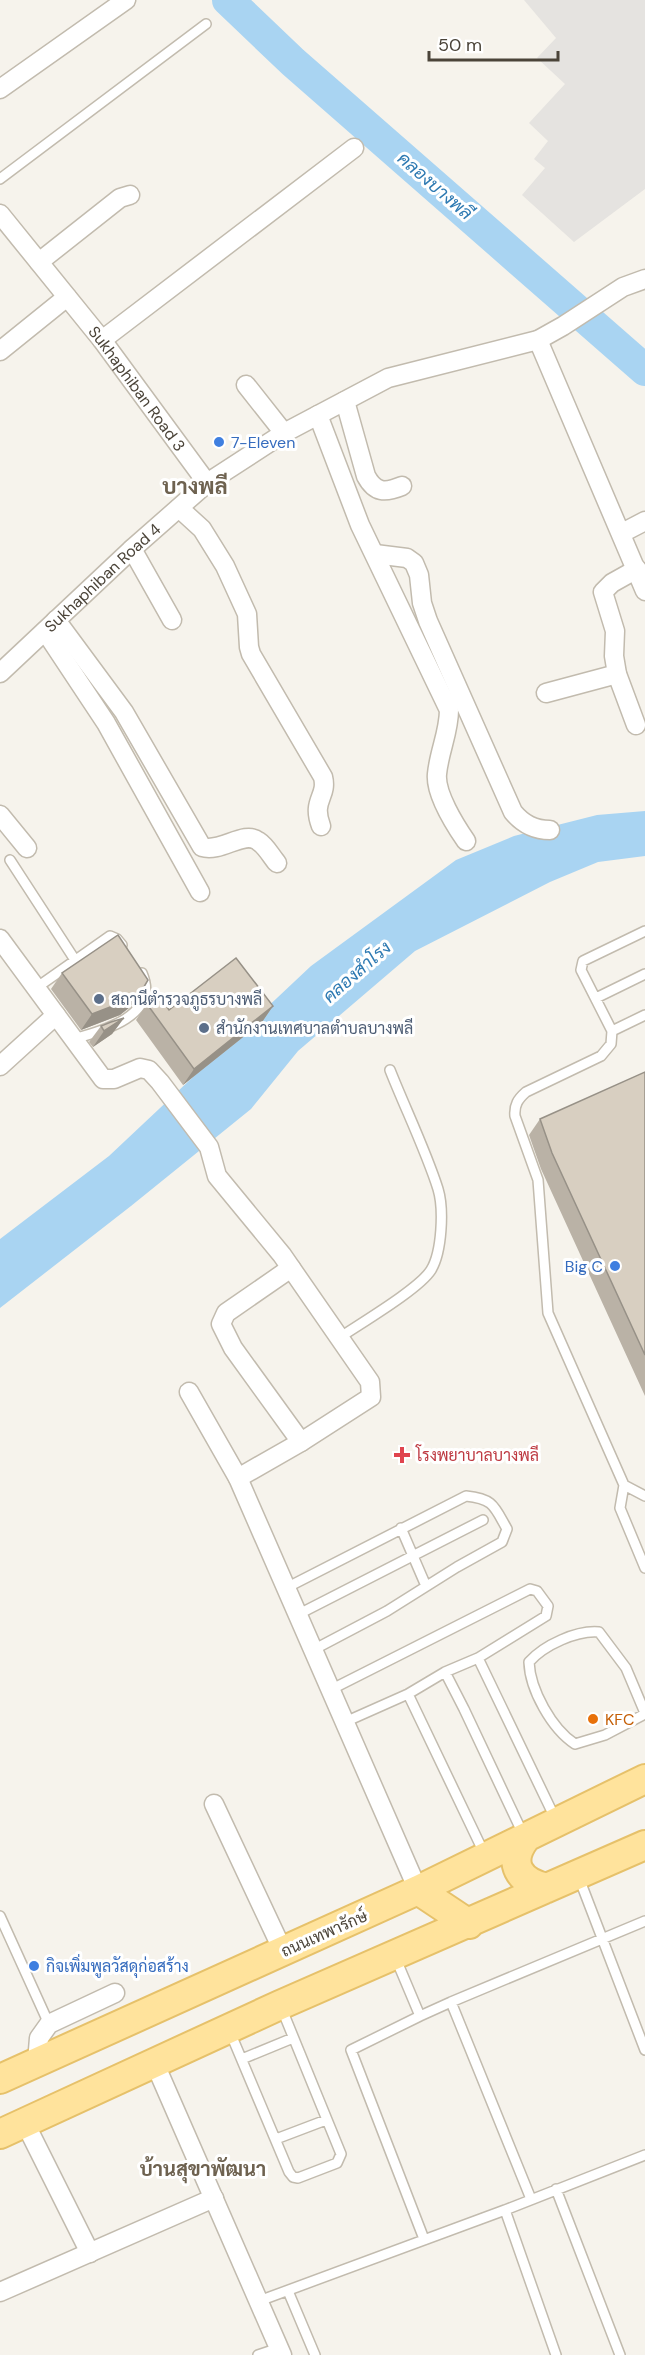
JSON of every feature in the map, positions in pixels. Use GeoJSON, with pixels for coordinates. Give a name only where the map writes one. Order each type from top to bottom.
{"type":"FeatureCollection","features":[{"type":"Feature","properties":{"kind":"main road","name":"ถนนเทพารักษ์"},"geometry":{"type":"LineString","coordinates":[[0,2079],[418,1890],[645,1779]]}},
{"type":"Feature","properties":{"kind":"main road"},"geometry":{"type":"LineString","coordinates":[[525,1839],[517,1849],[519,1871],[534,1885],[547,1888]]}},
{"type":"Feature","properties":{"kind":"main road"},"geometry":{"type":"LineString","coordinates":[[12,2128],[280,2005],[645,1845]]}},
{"type":"Feature","properties":{"kind":"main road"},"geometry":{"type":"LineString","coordinates":[[418,1890],[469,1924]]}},
{"type":"Feature","properties":{"kind":"street"},"geometry":{"type":"LineString","coordinates":[[0,89],[126,0]]}},
{"type":"Feature","properties":{"kind":"street"},"geometry":{"type":"LineString","coordinates":[[102,340],[354,148]]}},
{"type":"Feature","properties":{"kind":"street"},"geometry":{"type":"LineString","coordinates":[[39,262],[120,198],[130,195]]}},
{"type":"Feature","properties":{"kind":"street","name":"Sukhaphiban Road 3"},"geometry":{"type":"LineString","coordinates":[[0,214],[102,340],[207,483]]}},
{"type":"Feature","properties":{"kind":"street"},"geometry":{"type":"LineString","coordinates":[[207,483],[284,434],[388,378],[538,340],[623,287],[645,279]]}},
{"type":"Feature","properties":{"kind":"street"},"geometry":{"type":"LineString","coordinates":[[0,351],[67,297]]}},
{"type":"Feature","properties":{"kind":"street"},"geometry":{"type":"LineString","coordinates":[[538,340],[645,591]]}},
{"type":"Feature","properties":{"kind":"street"},"geometry":{"type":"LineString","coordinates":[[246,385],[284,434]]}},
{"type":"Feature","properties":{"kind":"street"},"geometry":{"type":"LineString","coordinates":[[345,401],[366,476],[371,485],[380,491],[387,492],[402,486]]}},
{"type":"Feature","properties":{"kind":"street"},"geometry":{"type":"LineString","coordinates":[[318,415],[360,525],[449,710],[449,723],[436,776],[438,789],[458,830],[466,841]]}},
{"type":"Feature","properties":{"kind":"street","name":"Sukhaphiban Road 4"},"geometry":{"type":"LineString","coordinates":[[0,674],[132,549],[207,483]]}},
{"type":"Feature","properties":{"kind":"street"},"geometry":{"type":"LineString","coordinates":[[179,508],[202,529],[225,566],[234,590],[247,614],[251,654],[323,777],[324,790],[318,800],[317,809],[321,826]]}},
{"type":"Feature","properties":{"kind":"street"},"geometry":{"type":"LineString","coordinates":[[622,533],[645,521]]}},
{"type":"Feature","properties":{"kind":"street"},"geometry":{"type":"LineString","coordinates":[[132,549],[172,620]]}},
{"type":"Feature","properties":{"kind":"street"},"geometry":{"type":"LineString","coordinates":[[375,554],[407,558],[414,563],[419,575],[422,603],[428,621],[513,812],[529,826],[539,830],[550,830]]}},
{"type":"Feature","properties":{"kind":"street"},"geometry":{"type":"LineString","coordinates":[[636,725],[616,674],[615,631],[603,592],[612,583],[637,569]]}},
{"type":"Feature","properties":{"kind":"street"},"geometry":{"type":"LineString","coordinates":[[51,626],[124,712],[202,847],[210,850],[249,837],[257,839],[277,863]]}},
{"type":"Feature","properties":{"kind":"street"},"geometry":{"type":"LineString","coordinates":[[51,626],[200,892]]}},
{"type":"Feature","properties":{"kind":"street"},"geometry":{"type":"LineString","coordinates":[[546,693],[616,674]]}},
{"type":"Feature","properties":{"kind":"street"},"geometry":{"type":"LineString","coordinates":[[0,815],[27,848]]}},
{"type":"Feature","properties":{"kind":"street"},"geometry":{"type":"LineString","coordinates":[[1,942],[103,1079],[114,1079],[140,1068],[149,1070],[160,1082],[209,1147],[217,1176],[291,1268],[370,1382],[371,1397],[301,1442],[238,1478]]}},
{"type":"Feature","properties":{"kind":"street"},"geometry":{"type":"LineString","coordinates":[[0,1066],[56,1015]]}},
{"type":"Feature","properties":{"kind":"street"},"geometry":{"type":"LineString","coordinates":[[291,1268],[226,1313],[221,1324],[233,1347],[301,1442]]}},
{"type":"Feature","properties":{"kind":"street"},"geometry":{"type":"LineString","coordinates":[[189,1392],[238,1478],[418,1890]]}},
{"type":"Feature","properties":{"kind":"street"},"geometry":{"type":"LineString","coordinates":[[214,1804],[283,1951]]}},
{"type":"Feature","properties":{"kind":"street"},"geometry":{"type":"LineString","coordinates":[[37,2062],[39,2038],[49,2024],[115,1993]]}},
{"type":"Feature","properties":{"kind":"street"},"geometry":{"type":"LineString","coordinates":[[155,2064],[281,2352]]}},
{"type":"Feature","properties":{"kind":"street"},"geometry":{"type":"LineString","coordinates":[[12,2128],[90,2253]]}},
{"type":"Feature","properties":{"kind":"street"},"geometry":{"type":"LineString","coordinates":[[0,2292],[214,2198]]}},
{"type":"Feature","properties":{"kind":"lane"},"geometry":{"type":"LineString","coordinates":[[0,179],[206,24]]}},
{"type":"Feature","properties":{"kind":"lane"},"geometry":{"type":"LineString","coordinates":[[10,860],[75,960]]}},
{"type":"Feature","properties":{"kind":"lane"},"geometry":{"type":"LineString","coordinates":[[645,931],[581,965],[581,970],[612,1031],[611,1044],[601,1056],[526,1092],[514,1108],[538,1180],[548,1313],[624,1485],[620,1508],[645,1568]]}},
{"type":"Feature","properties":{"kind":"lane"},"geometry":{"type":"LineString","coordinates":[[36,988],[110,936],[117,939],[128,954]]}},
{"type":"Feature","properties":{"kind":"lane"},"geometry":{"type":"LineString","coordinates":[[73,1039],[106,1030],[143,1004],[147,991],[144,975],[138,968]]}},
{"type":"Feature","properties":{"kind":"lane"},"geometry":{"type":"LineString","coordinates":[[596,998],[645,974]]}},
{"type":"Feature","properties":{"kind":"lane"},"geometry":{"type":"LineString","coordinates":[[612,1031],[645,1015]]}},
{"type":"Feature","properties":{"kind":"lane"},"geometry":{"type":"LineString","coordinates":[[339,1338],[413,1287],[430,1271],[437,1256],[441,1232],[438,1191],[390,1070]]}},
{"type":"Feature","properties":{"kind":"lane"},"geometry":{"type":"LineString","coordinates":[[624,1485],[645,1496]]}},
{"type":"Feature","properties":{"kind":"lane"},"geometry":{"type":"LineString","coordinates":[[286,1588],[466,1497],[482,1498],[493,1503],[507,1529],[502,1542],[387,1611],[313,1650]]}},
{"type":"Feature","properties":{"kind":"lane"},"geometry":{"type":"LineString","coordinates":[[297,1615],[483,1520]]}},
{"type":"Feature","properties":{"kind":"lane"},"geometry":{"type":"LineString","coordinates":[[401,1528],[426,1586]]}},
{"type":"Feature","properties":{"kind":"lane"},"geometry":{"type":"LineString","coordinates":[[338,1686],[530,1589],[537,1591],[548,1606],[546,1616],[478,1658],[445,1672],[408,1694],[345,1722]]}},
{"type":"Feature","properties":{"kind":"lane"},"geometry":{"type":"LineString","coordinates":[[599,1632],[626,1668],[645,1714],[605,1735],[575,1744],[555,1728],[535,1688],[529,1662],[545,1648],[579,1634],[599,1632]]}},
{"type":"Feature","properties":{"kind":"lane"},"geometry":{"type":"LineString","coordinates":[[478,1658],[557,1823]]}},
{"type":"Feature","properties":{"kind":"lane"},"geometry":{"type":"LineString","coordinates":[[445,1672],[525,1839]]}},
{"type":"Feature","properties":{"kind":"lane"},"geometry":{"type":"LineString","coordinates":[[408,1694],[486,1857]]}},
{"type":"Feature","properties":{"kind":"lane"},"geometry":{"type":"LineString","coordinates":[[578,1875],[645,2050]]}},
{"type":"Feature","properties":{"kind":"lane"},"geometry":{"type":"LineString","coordinates":[[0,1916],[49,2024]]}},
{"type":"Feature","properties":{"kind":"lane"},"geometry":{"type":"LineString","coordinates":[[424,2239],[351,2050],[451,2002],[645,1921]]}},
{"type":"Feature","properties":{"kind":"lane"},"geometry":{"type":"LineString","coordinates":[[395,1956],[420,2016]]}},
{"type":"Feature","properties":{"kind":"lane"},"geometry":{"type":"LineString","coordinates":[[451,2002],[531,2199]]}},
{"type":"Feature","properties":{"kind":"lane"},"geometry":{"type":"LineString","coordinates":[[228,2029],[293,2176],[298,2178],[338,2163],[340,2154],[280,2005]]}},
{"type":"Feature","properties":{"kind":"lane"},"geometry":{"type":"LineString","coordinates":[[242,2059],[293,2038]]}},
{"type":"Feature","properties":{"kind":"lane"},"geometry":{"type":"LineString","coordinates":[[276,2139],[326,2120]]}},
{"type":"Feature","properties":{"kind":"lane"},"geometry":{"type":"LineString","coordinates":[[259,2301],[506,2210],[645,2155]]}},
{"type":"Feature","properties":{"kind":"lane"},"geometry":{"type":"LineString","coordinates":[[556,2189],[620,2355]]}},
{"type":"Feature","properties":{"kind":"lane"},"geometry":{"type":"LineString","coordinates":[[506,2210],[556,2355]]}},
{"type":"Feature","properties":{"kind":"lane"},"geometry":{"type":"LineString","coordinates":[[288,2291],[315,2355]]}},
{"type":"Feature","properties":{"kind":"lane"},"geometry":{"type":"LineString","coordinates":[[258,2355],[281,2352]]}},
{"type":"Feature","properties":{"kind":"shaded area"},"geometry":{"type":"Polygon","coordinates":[[[524,0],[645,0],[645,189],[574,242],[522,195],[545,168],[534,159],[548,141],[529,123],[565,84],[537,58],[556,38],[524,0]]]}},
{"type":"Feature","properties":{"kind":"water","name":"คลองสำโรง"},"geometry":{"type":"Polygon","coordinates":[[[645,811],[645,856],[598,862],[550,882],[415,951],[298,1051],[251,1109],[0,1308],[0,1239],[109,1156],[311,966],[456,860],[514,836],[597,815],[645,811]]]}},
{"type":"Feature","properties":{"kind":"building"},"geometry":{"type":"Polygon","coordinates":[[[118,935],[148,980],[141,992],[131,999],[92,1014],[62,973],[118,935]]]}},
{"type":"Feature","properties":{"kind":"building","name":"สำนักงานเทศบาลตำบลบางพลี"},"geometry":{"type":"Polygon","coordinates":[[[236,958],[273,1006],[194,1069],[147,1004],[157,993],[169,1010],[236,958]]]}},
{"type":"Feature","properties":{"kind":"building"},"geometry":{"type":"Polygon","coordinates":[[[124,1018],[104,1031],[101,1026],[111,1022],[124,1018]]]}},
{"type":"Feature","properties":{"kind":"building","name":"Big C"},"geometry":{"type":"Polygon","coordinates":[[[645,1072],[645,1355],[552,1153],[540,1119],[645,1072]]]}},
{"type":"Feature","properties":{"kind":"waterway","name":"คลองบางพลี"},"geometry":{"type":"LineString","coordinates":[[228,0],[293,62],[645,370]]}},
{"type":"Feature","properties":{"kind":"place","name":"7-Eleven"},"geometry":{"type":"Point","coordinates":[219,442]}},
{"type":"Feature","properties":{"kind":"place","name":"สถานีตำรวจภูธรบางพลี"},"geometry":{"type":"Point","coordinates":[99,999]}},
{"type":"Feature","properties":{"kind":"place","name":"สำนักงานเทศบาลตำบลบางพลี"},"geometry":{"type":"Point","coordinates":[204,1028]}},
{"type":"Feature","properties":{"kind":"place","name":"Big C"},"geometry":{"type":"Point","coordinates":[615,1266]}},
{"type":"Feature","properties":{"kind":"place","name":"โรงพยาบาลบางพลี"},"geometry":{"type":"Point","coordinates":[402,1455]}},
{"type":"Feature","properties":{"kind":"place","name":"KFC"},"geometry":{"type":"Point","coordinates":[593,1719]}},
{"type":"Feature","properties":{"kind":"place","name":"กิจเพิ่มพูลวัสดุก่อสร้าง"},"geometry":{"type":"Point","coordinates":[34,1966]}},
{"type":"Feature","properties":{"kind":"district","name":"บางพลี"},"geometry":{"type":"Point","coordinates":[195,486]}},
{"type":"Feature","properties":{"kind":"district","name":"บ้านสุขาพัฒนา"},"geometry":{"type":"Point","coordinates":[203,2169]}}]}
